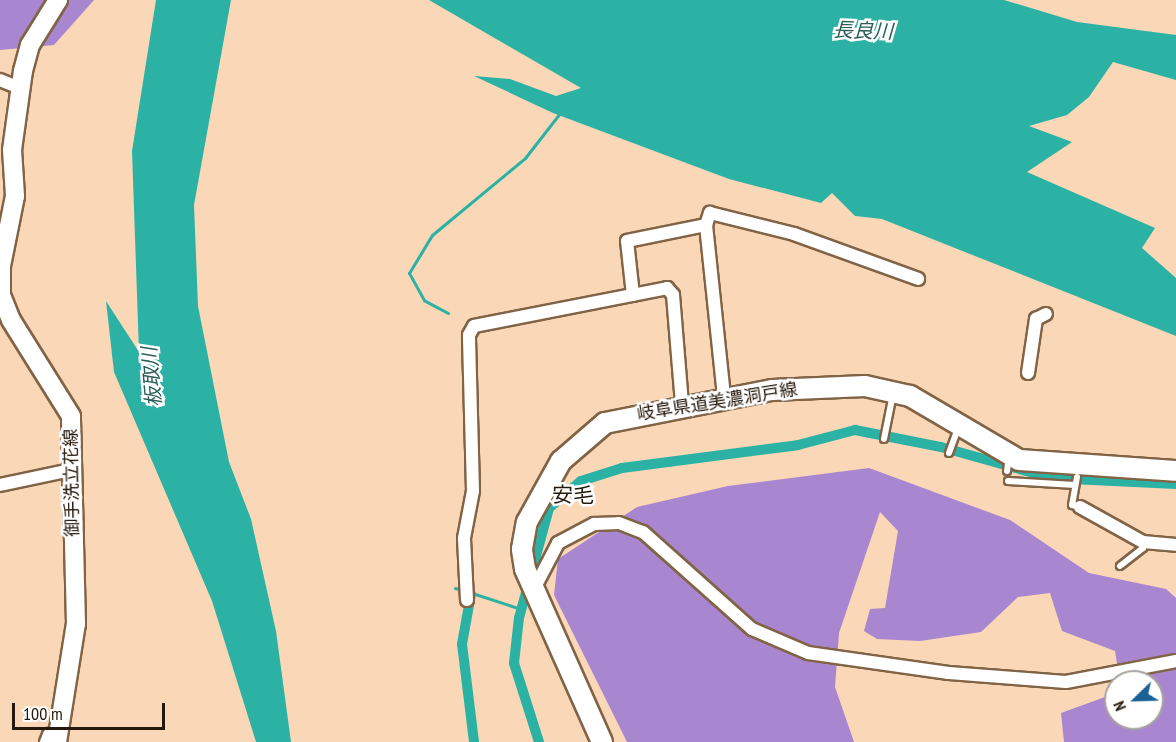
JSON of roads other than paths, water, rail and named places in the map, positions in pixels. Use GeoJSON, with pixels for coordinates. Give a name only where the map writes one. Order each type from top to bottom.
{"type":"FeatureCollection","features":[{"type":"Feature","properties":{"kind":"main road","name":"御手洗立花線"},"geometry":{"type":"LineString","coordinates":[[53,740],[76,624],[71,416],[11,320],[2,295],[21,88],[30,45],[58,0]]}},
{"type":"Feature","properties":{"kind":"main road","name":"岐阜県道美濃洞戸線"},"geometry":{"type":"LineString","coordinates":[[602,742],[530,581],[527,522],[561,461],[605,423],[724,397],[808,388],[893,390],[959,426],[1008,464],[1076,476],[1176,471]]}},
{"type":"Feature","properties":{"kind":"street"},"geometry":{"type":"LineString","coordinates":[[0,80],[21,88]]}},
{"type":"Feature","properties":{"kind":"street"},"geometry":{"type":"LineString","coordinates":[[724,397],[706,225],[710,213],[794,234],[918,279]]}},
{"type":"Feature","properties":{"kind":"street"},"geometry":{"type":"LineString","coordinates":[[633,295],[627,241],[706,225]]}},
{"type":"Feature","properties":{"kind":"street"},"geometry":{"type":"LineString","coordinates":[[467,600],[464,538],[474,471],[471,329],[668,288],[673,295],[682,405]]}},
{"type":"Feature","properties":{"kind":"street"},"geometry":{"type":"LineString","coordinates":[[1028,373],[1035,322],[1046,314]]}},
{"type":"Feature","properties":{"kind":"street"},"geometry":{"type":"LineString","coordinates":[[0,485],[71,470]]}},
{"type":"Feature","properties":{"kind":"street"},"geometry":{"type":"LineString","coordinates":[[1080,507],[1143,542],[1176,545]]}},
{"type":"Feature","properties":{"kind":"street"},"geometry":{"type":"LineString","coordinates":[[530,581],[558,543],[594,524],[620,523],[643,532],[752,629],[808,652],[949,673],[1066,682],[1176,661]]}},
{"type":"Feature","properties":{"kind":"lane"},"geometry":{"type":"LineString","coordinates":[[884,439],[893,390]]}},
{"type":"Feature","properties":{"kind":"lane"},"geometry":{"type":"LineString","coordinates":[[949,453],[959,426]]}},
{"type":"Feature","properties":{"kind":"lane"},"geometry":{"type":"LineString","coordinates":[[1008,481],[1076,476],[1072,505],[1080,507]]}},
{"type":"Feature","properties":{"kind":"lane"},"geometry":{"type":"LineString","coordinates":[[1120,566],[1143,549],[1143,542]]}},
{"type":"Feature","properties":{"kind":"water","name":"板取川"},"geometry":{"type":"Polygon","coordinates":[[[156,0],[231,0],[194,205],[198,306],[229,462],[251,519],[276,631],[291,742],[256,742],[212,601],[114,372],[106,301],[139,352],[132,151],[156,0]]]}},
{"type":"Feature","properties":{"kind":"water","name":"長良川"},"geometry":{"type":"Polygon","coordinates":[[[429,0],[1004,0],[1077,22],[1176,35],[1176,80],[1113,62],[1089,97],[1067,115],[1029,126],[1072,142],[1027,172],[1155,228],[1142,248],[1176,278],[1176,336],[882,219],[855,216],[832,193],[821,203],[729,179],[553,113],[474,76],[510,79],[556,96],[581,88],[429,0]]]}},
{"type":"Feature","properties":{"kind":"waterway"},"geometry":{"type":"LineString","coordinates":[[448,313],[424,300],[409,273],[432,235],[525,158],[560,113]]}},
{"type":"Feature","properties":{"kind":"waterway"},"geometry":{"type":"LineString","coordinates":[[539,742],[514,663],[519,618],[549,508],[581,481],[622,468],[798,445],[855,430],[941,447],[1051,478],[1176,484]]}},
{"type":"Feature","properties":{"kind":"waterway"},"geometry":{"type":"LineString","coordinates":[[455,588],[463,590]]}},
{"type":"Feature","properties":{"kind":"waterway"},"geometry":{"type":"LineString","coordinates":[[469,592],[521,609]]}},
{"type":"Feature","properties":{"kind":"waterway"},"geometry":{"type":"LineString","coordinates":[[471,594],[462,644],[474,742]]}},
{"type":"Feature","properties":{"kind":"district","name":"安毛"},"geometry":{"type":"Point","coordinates":[573,495]}}]}
